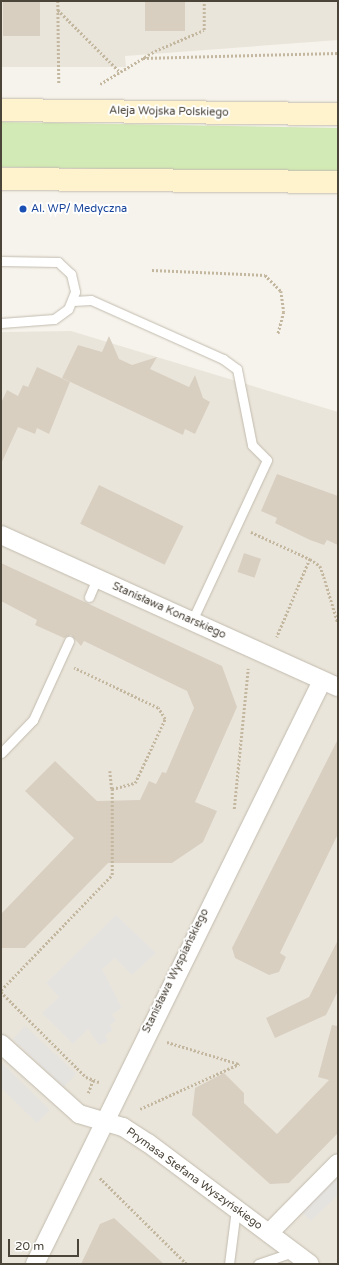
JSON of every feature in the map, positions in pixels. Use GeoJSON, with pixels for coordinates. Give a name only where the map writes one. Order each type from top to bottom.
{"type":"FeatureCollection","features":[{"type":"Feature","properties":{"kind":"main road","name":"Aleja Wojska Polskiego"},"geometry":{"type":"LineString","coordinates":[[1,110],[338,114]]}},
{"type":"Feature","properties":{"kind":"main road"},"geometry":{"type":"LineString","coordinates":[[1,179],[338,182]]}},
{"type":"Feature","properties":{"kind":"street","name":"Stanisława Konarskiego"},"geometry":{"type":"LineString","coordinates":[[1,535],[330,684]]}},
{"type":"Feature","properties":{"kind":"street","name":"Stanisława Wyspiańskiego"},"geometry":{"type":"LineString","coordinates":[[35,1264],[104,1122],[330,684]]}},
{"type":"Feature","properties":{"kind":"street","name":"Prymasa Stefana Wyszyńskiego"},"geometry":{"type":"LineString","coordinates":[[1,1044],[60,1100],[79,1114],[123,1127],[148,1143],[310,1264]]}},
{"type":"Feature","properties":{"kind":"street"},"geometry":{"type":"LineString","coordinates":[[269,1233],[338,1163]]}},
{"type":"Feature","properties":{"kind":"lane"},"geometry":{"type":"LineString","coordinates":[[1,261],[58,262],[74,283],[73,301]]}},
{"type":"Feature","properties":{"kind":"lane"},"geometry":{"type":"LineString","coordinates":[[1,323],[54,319],[73,301],[91,300],[223,360],[237,369],[252,445],[267,460],[238,526],[192,621]]}},
{"type":"Feature","properties":{"kind":"lane"},"geometry":{"type":"LineString","coordinates":[[89,597],[97,578]]}},
{"type":"Feature","properties":{"kind":"lane"},"geometry":{"type":"LineString","coordinates":[[1,753],[33,720],[69,641]]}},
{"type":"Feature","properties":{"kind":"lane"},"geometry":{"type":"LineString","coordinates":[[229,1264],[236,1209]]}},
{"type":"Feature","properties":{"kind":"lane"},"geometry":{"type":"LineString","coordinates":[[258,1264],[293,1252]]}},
{"type":"Feature","properties":{"kind":"path"},"geometry":{"type":"LineString","coordinates":[[58,1],[59,84]]}},
{"type":"Feature","properties":{"kind":"path"},"geometry":{"type":"LineString","coordinates":[[100,84],[143,58],[204,30],[204,1]]}},
{"type":"Feature","properties":{"kind":"path"},"geometry":{"type":"LineString","coordinates":[[58,10],[120,72]]}},
{"type":"Feature","properties":{"kind":"path"},"geometry":{"type":"LineString","coordinates":[[143,58],[338,53]]}},
{"type":"Feature","properties":{"kind":"path"},"geometry":{"type":"LineString","coordinates":[[152,270],[265,275],[281,291],[284,312],[278,334]]}},
{"type":"Feature","properties":{"kind":"path"},"geometry":{"type":"LineString","coordinates":[[238,526],[310,559],[320,566],[338,623]]}},
{"type":"Feature","properties":{"kind":"path"},"geometry":{"type":"LineString","coordinates":[[279,633],[310,559]]}},
{"type":"Feature","properties":{"kind":"path"},"geometry":{"type":"LineString","coordinates":[[60,662],[158,708],[165,719],[135,783],[112,789]]}},
{"type":"Feature","properties":{"kind":"path"},"geometry":{"type":"LineString","coordinates":[[234,814],[248,668]]}},
{"type":"Feature","properties":{"kind":"path"},"geometry":{"type":"LineString","coordinates":[[99,1082],[93,1080],[1,991],[112,875],[112,789],[110,772]]}},
{"type":"Feature","properties":{"kind":"path"},"geometry":{"type":"LineString","coordinates":[[140,1109],[239,1064],[162,1040]]}},
{"type":"Feature","properties":{"kind":"path"},"geometry":{"type":"LineString","coordinates":[[87,1095],[93,1080]]}},
{"type":"Feature","properties":{"kind":"path"},"geometry":{"type":"LineString","coordinates":[[102,1179],[186,1264]]}},
{"type":"Feature","properties":{"kind":"shaded area"},"geometry":{"type":"Polygon","coordinates":[[[1,1],[338,1],[338,40],[125,56],[126,67],[1,67],[1,1]]]}},
{"type":"Feature","properties":{"kind":"shaded area"},"geometry":{"type":"Polygon","coordinates":[[[71,331],[338,412],[338,1264],[1,1264],[1,332],[71,331]]]}},
{"type":"Feature","properties":{"kind":"shaded area"},"geometry":{"type":"Polygon","coordinates":[[[116,915],[156,953],[132,975],[115,958],[102,969],[122,1008],[112,1014],[116,1021],[110,1025],[113,1030],[105,1035],[108,1042],[99,1045],[88,1029],[73,1044],[42,1013],[59,997],[46,983],[116,915]]]}},
{"type":"Feature","properties":{"kind":"shaded area"},"geometry":{"type":"Polygon","coordinates":[[[25,1026],[76,1074],[64,1087],[13,1039],[25,1026]]]}},
{"type":"Feature","properties":{"kind":"shaded area"},"geometry":{"type":"Polygon","coordinates":[[[1,1062],[50,1110],[37,1123],[1,1088],[1,1062]]]}},
{"type":"Feature","properties":{"kind":"shaded area"},"geometry":{"type":"Polygon","coordinates":[[[338,1174],[338,1195],[311,1221],[295,1206],[338,1174]]]}},
{"type":"Feature","properties":{"kind":"green space"},"geometry":{"type":"Polygon","coordinates":[[[1,122],[338,128],[337,173],[1,167],[1,122]]]}},
{"type":"Feature","properties":{"kind":"building"},"geometry":{"type":"Polygon","coordinates":[[[3,1],[40,1],[40,36],[3,36],[3,1]]]}},
{"type":"Feature","properties":{"kind":"building"},"geometry":{"type":"Polygon","coordinates":[[[145,1],[185,1],[185,31],[145,31],[145,1]]]}},
{"type":"Feature","properties":{"kind":"building"},"geometry":{"type":"Polygon","coordinates":[[[109,336],[119,359],[132,365],[157,357],[150,369],[189,387],[195,375],[203,398],[210,402],[195,434],[185,429],[183,435],[62,378],[78,345],[102,352],[109,336]]]}},
{"type":"Feature","properties":{"kind":"building"},"geometry":{"type":"Polygon","coordinates":[[[37,367],[70,382],[49,434],[37,428],[35,434],[18,427],[1,464],[1,403],[7,390],[18,396],[23,385],[28,387],[37,367]]]}},
{"type":"Feature","properties":{"kind":"building"},"geometry":{"type":"Polygon","coordinates":[[[277,474],[338,496],[338,545],[327,540],[324,545],[310,540],[275,523],[277,518],[261,511],[277,474]]]}},
{"type":"Feature","properties":{"kind":"building"},"geometry":{"type":"Polygon","coordinates":[[[99,485],[183,526],[165,565],[80,524],[99,485]]]}},
{"type":"Feature","properties":{"kind":"building"},"geometry":{"type":"Polygon","coordinates":[[[244,553],[261,559],[255,578],[237,572],[244,553]]]}},
{"type":"Feature","properties":{"kind":"building"},"geometry":{"type":"Polygon","coordinates":[[[1,563],[222,666],[237,707],[195,802],[217,811],[203,842],[172,863],[108,863],[25,948],[1,948],[1,914],[74,838],[25,791],[55,761],[97,801],[140,800],[149,781],[156,784],[162,772],[166,773],[194,708],[187,691],[84,641],[81,646],[71,635],[64,638],[35,625],[37,620],[1,601],[1,563]]]}},
{"type":"Feature","properties":{"kind":"building"},"geometry":{"type":"Polygon","coordinates":[[[338,739],[338,834],[280,953],[286,957],[279,972],[269,975],[235,958],[232,948],[338,739]]]}},
{"type":"Feature","properties":{"kind":"building"},"geometry":{"type":"Polygon","coordinates":[[[338,940],[338,991],[326,1015],[275,1038],[266,1018],[309,997],[338,940]]]}},
{"type":"Feature","properties":{"kind":"building"},"geometry":{"type":"Polygon","coordinates":[[[332,1025],[338,1026],[338,1133],[289,1183],[270,1184],[192,1115],[195,1088],[224,1073],[244,1093],[244,1103],[277,1134],[329,1080],[318,1077],[332,1025]]]}},
{"type":"Feature","properties":{"kind":"building"},"geometry":{"type":"Polygon","coordinates":[[[114,1218],[164,1264],[81,1264],[100,1224],[114,1218]]]}},
{"type":"Feature","properties":{"kind":"place","name":"Al. WP/ Medyczna"},"geometry":{"type":"Point","coordinates":[23,209]}}]}
